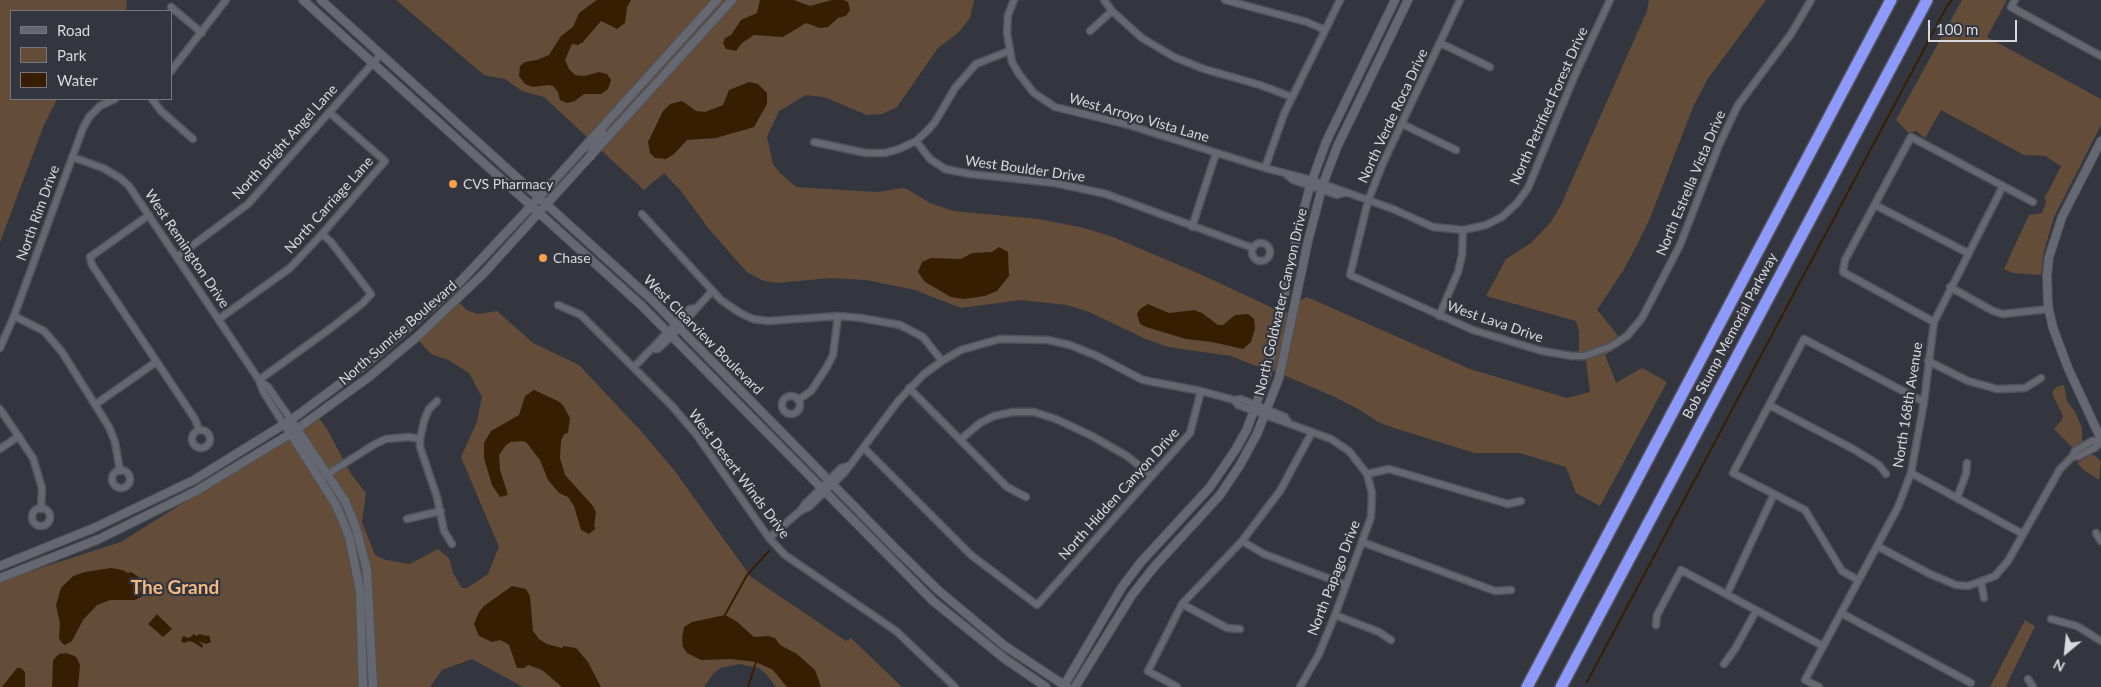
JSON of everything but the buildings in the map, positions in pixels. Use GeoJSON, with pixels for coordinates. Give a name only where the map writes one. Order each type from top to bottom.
{"type":"FeatureCollection","features":[{"type":"Feature","properties":{"kind":"highway","name":"Bob Stump Memorial Parkway"},"geometry":{"type":"LineString","coordinates":[[1527,687],[1891,0]]}},
{"type":"Feature","properties":{"kind":"highway","name":"Bob Stump Memorial Parkway"},"geometry":{"type":"LineString","coordinates":[[1561,687],[1926,0]]}},
{"type":"Feature","properties":{"kind":"street"},"geometry":{"type":"LineString","coordinates":[[172,70],[226,0]]}},
{"type":"Feature","properties":{"kind":"street","name":"West Clearview Boulevard"},"geometry":{"type":"LineString","coordinates":[[303,0],[620,285],[889,558],[949,615],[1005,659],[1046,687]]}},
{"type":"Feature","properties":{"kind":"street","name":"West Clearview Boulevard"},"geometry":{"type":"LineString","coordinates":[[321,0],[548,204],[678,325],[901,554],[955,605],[1005,646],[1064,686]]}},
{"type":"Feature","properties":{"kind":"street","name":"North Sunrise Boulevard"},"geometry":{"type":"LineString","coordinates":[[0,578],[99,539],[164,508],[225,474],[390,360],[464,292],[540,213],[591,156],[595,143],[610,127],[612,116],[717,0]]}},
{"type":"Feature","properties":{"kind":"street","name":"North Sunrise Boulevard"},"geometry":{"type":"LineString","coordinates":[[0,566],[61,542],[162,496],[291,427],[328,394],[383,351],[458,284],[532,205],[595,143],[732,0]]}},
{"type":"Feature","properties":{"kind":"street"},"geometry":{"type":"LineString","coordinates":[[814,142],[866,153],[886,153],[916,141],[935,122],[955,88],[969,71],[985,60],[1009,52],[1008,16],[1014,0]]}},
{"type":"Feature","properties":{"kind":"street"},"geometry":{"type":"LineString","coordinates":[[1104,0],[1112,11],[1142,38],[1174,57],[1204,69],[1260,85],[1292,97]]}},
{"type":"Feature","properties":{"kind":"street"},"geometry":{"type":"LineString","coordinates":[[1225,0],[1300,20],[1325,30]]}},
{"type":"Feature","properties":{"kind":"street"},"geometry":{"type":"LineString","coordinates":[[1265,168],[1277,132],[1292,97],[1340,0]]}},
{"type":"Feature","properties":{"kind":"street","name":"North Goldwater Canyon Drive"},"geometry":{"type":"LineString","coordinates":[[1075,687],[1132,594],[1154,566],[1206,511],[1232,478],[1249,450],[1261,411],[1300,224],[1311,183],[1326,142],[1395,0]]}},
{"type":"Feature","properties":{"kind":"street","name":"North Goldwater Canyon Drive"},"geometry":{"type":"LineString","coordinates":[[1064,686],[1122,587],[1141,562],[1216,480],[1261,411],[1279,378],[1306,250],[1322,186],[1341,138],[1408,0]]}},
{"type":"Feature","properties":{"kind":"street","name":"North Verde Roca Drive"},"geometry":{"type":"LineString","coordinates":[[1350,274],[1368,201],[1382,163],[1460,0]]}},
{"type":"Feature","properties":{"kind":"street","name":"North Petrified Forest Drive"},"geometry":{"type":"LineString","coordinates":[[1502,217],[1517,203],[1528,188],[1575,75],[1610,0]]}},
{"type":"Feature","properties":{"kind":"street","name":"North Estrella Vista Drive"},"geometry":{"type":"LineString","coordinates":[[1610,348],[1627,336],[1642,318],[1680,246],[1722,138],[1738,105],[1798,23],[1811,0]]}},
{"type":"Feature","properties":{"kind":"street"},"geometry":{"type":"LineString","coordinates":[[2015,0],[2011,7],[2101,56]]}},
{"type":"Feature","properties":{"kind":"street"},"geometry":{"type":"LineString","coordinates":[[171,7],[202,33]]}},
{"type":"Feature","properties":{"kind":"street"},"geometry":{"type":"LineString","coordinates":[[1090,31],[1112,11]]}},
{"type":"Feature","properties":{"kind":"street"},"geometry":{"type":"LineString","coordinates":[[1440,44],[1490,67]]}},
{"type":"Feature","properties":{"kind":"street","name":"West Arroyo Vista Lane"},"geometry":{"type":"LineString","coordinates":[[1009,52],[1012,62],[1025,83],[1034,93],[1056,107],[1125,124],[1287,175],[1294,174],[1311,183],[1322,186],[1337,195],[1344,193],[1393,209],[1433,227],[1463,230],[1486,225],[1502,217]]}},
{"type":"Feature","properties":{"kind":"street","name":"North Bright Angel Lane"},"geometry":{"type":"LineString","coordinates":[[177,257],[248,204],[381,54]]}},
{"type":"Feature","properties":{"kind":"street","name":"North Rim Drive"},"geometry":{"type":"LineString","coordinates":[[0,348],[14,316],[72,157],[89,117],[100,106],[113,100]]}},
{"type":"Feature","properties":{"kind":"street"},"geometry":{"type":"LineString","coordinates":[[153,100],[161,111],[193,139]]}},
{"type":"Feature","properties":{"kind":"street","name":"North Carriage Lane"},"geometry":{"type":"LineString","coordinates":[[219,319],[290,268],[385,161],[329,112]]}},
{"type":"Feature","properties":{"kind":"street"},"geometry":{"type":"LineString","coordinates":[[1402,124],[1456,150]]}},
{"type":"Feature","properties":{"kind":"street"},"geometry":{"type":"LineString","coordinates":[[1934,322],[1842,272],[1846,260],[1911,137],[2034,202]]}},
{"type":"Feature","properties":{"kind":"street","name":"West Boulder Drive"},"geometry":{"type":"LineString","coordinates":[[916,141],[930,159],[945,169],[970,174],[1029,179],[1084,188],[1130,202],[1192,227],[1253,248]]}},
{"type":"Feature","properties":{"kind":"street"},"geometry":{"type":"LineString","coordinates":[[1877,546],[1930,574],[1956,585],[1968,586],[1995,576],[2008,561],[2060,469],[2072,457],[2075,451],[2092,441],[2101,440],[2068,368],[2053,328],[2049,309],[2047,275],[2053,241],[2068,203],[2098,153],[2101,141]]}},
{"type":"Feature","properties":{"kind":"street"},"geometry":{"type":"LineString","coordinates":[[1192,227],[1216,154]]}},
{"type":"Feature","properties":{"kind":"street","name":"West Remington Drive"},"geometry":{"type":"LineString","coordinates":[[72,157],[92,164],[120,178],[129,186],[259,380],[263,391],[291,427]]}},
{"type":"Feature","properties":{"kind":"street","name":"North 168th Avenue"},"geometry":{"type":"LineString","coordinates":[[1819,687],[1806,680],[1898,507],[1911,473],[1924,402],[1934,322],[1950,287],[2003,186]]}},
{"type":"Feature","properties":{"kind":"street"},"geometry":{"type":"LineString","coordinates":[[1875,205],[1968,253]]}},
{"type":"Feature","properties":{"kind":"street"},"geometry":{"type":"LineString","coordinates":[[642,214],[712,292],[730,308],[753,319],[777,321],[838,316],[900,325],[923,337],[942,361]]}},
{"type":"Feature","properties":{"kind":"street"},"geometry":{"type":"LineString","coordinates":[[149,215],[90,257],[92,265],[195,419],[199,430]]}},
{"type":"Feature","properties":{"kind":"street"},"geometry":{"type":"LineString","coordinates":[[1439,316],[1458,272],[1462,255],[1463,230]]}},
{"type":"Feature","properties":{"kind":"street"},"geometry":{"type":"LineString","coordinates":[[259,380],[331,328],[371,294],[335,247],[322,234]]}},
{"type":"Feature","properties":{"kind":"street","name":"West Lava Drive"},"geometry":{"type":"LineString","coordinates":[[1350,274],[1472,330],[1556,355],[1584,356],[1610,348]]}},
{"type":"Feature","properties":{"kind":"street"},"geometry":{"type":"LineString","coordinates":[[458,284],[464,292]]}},
{"type":"Feature","properties":{"kind":"street"},"geometry":{"type":"LineString","coordinates":[[1950,287],[2002,314],[2049,309]]}},
{"type":"Feature","properties":{"kind":"street"},"geometry":{"type":"LineString","coordinates":[[634,367],[653,349],[653,345],[678,325],[690,309],[695,308],[712,292]]}},
{"type":"Feature","properties":{"kind":"street","name":"West Desert Winds Drive"},"geometry":{"type":"LineString","coordinates":[[558,305],[581,315],[634,367],[696,434],[769,538],[785,555],[896,631],[955,687]]}},
{"type":"Feature","properties":{"kind":"street"},"geometry":{"type":"LineString","coordinates":[[14,316],[36,326],[51,338],[96,404],[109,427],[115,442],[120,471]]}},
{"type":"Feature","properties":{"kind":"street"},"geometry":{"type":"LineString","coordinates":[[798,400],[819,381],[833,355],[838,316]]}},
{"type":"Feature","properties":{"kind":"street"},"geometry":{"type":"LineString","coordinates":[[769,538],[800,511],[805,504],[845,472],[909,388],[942,361],[979,344],[1000,339],[1048,340],[1070,345],[1097,356],[1143,380],[1234,400],[1240,399],[1261,411],[1285,417],[1288,422],[1331,439],[1349,451],[1367,474],[1389,469],[1508,504],[1521,501]]}},
{"type":"Feature","properties":{"kind":"street"},"geometry":{"type":"LineString","coordinates":[[1858,580],[1842,571],[1805,510],[1733,473],[1804,339],[1924,402]]}},
{"type":"Feature","properties":{"kind":"street"},"geometry":{"type":"LineString","coordinates":[[1928,361],[1968,382],[1997,389],[2025,388],[2041,378]]}},
{"type":"Feature","properties":{"kind":"street"},"geometry":{"type":"LineString","coordinates":[[96,404],[156,362]]}},
{"type":"Feature","properties":{"kind":"street"},"geometry":{"type":"LineString","coordinates":[[909,388],[1007,487],[1026,498]]}},
{"type":"Feature","properties":{"kind":"street","name":"North Hidden Canyon Drive"},"geometry":{"type":"LineString","coordinates":[[864,448],[971,555],[1037,605],[1190,432],[1200,391]]}},
{"type":"Feature","properties":{"kind":"street"},"geometry":{"type":"LineString","coordinates":[[437,401],[424,420],[420,439],[423,458],[441,511],[446,538],[452,544]]}},
{"type":"Feature","properties":{"kind":"street"},"geometry":{"type":"LineString","coordinates":[[1769,404],[1855,450],[1880,466],[1886,474]]}},
{"type":"Feature","properties":{"kind":"street"},"geometry":{"type":"LineString","coordinates":[[0,409],[33,458],[38,470],[42,488],[41,509]]}},
{"type":"Feature","properties":{"kind":"street"},"geometry":{"type":"LineString","coordinates":[[960,440],[980,423],[994,416],[1013,412],[1034,412],[1056,418],[1099,440],[1127,456],[1152,476]]}},
{"type":"Feature","properties":{"kind":"street"},"geometry":{"type":"LineString","coordinates":[[291,427],[345,501],[356,528],[367,570],[373,687]]}},
{"type":"Feature","properties":{"kind":"street"},"geometry":{"type":"LineString","coordinates":[[291,427],[336,505],[349,536],[360,591],[363,687]]}},
{"type":"Feature","properties":{"kind":"street"},"geometry":{"type":"LineString","coordinates":[[1176,687],[1148,671],[1182,604],[1242,541],[1280,492],[1312,432]]}},
{"type":"Feature","properties":{"kind":"street"},"geometry":{"type":"LineString","coordinates":[[0,449],[19,436]]}},
{"type":"Feature","properties":{"kind":"street"},"geometry":{"type":"LineString","coordinates":[[320,479],[386,439],[402,437],[420,439]]}},
{"type":"Feature","properties":{"kind":"street"},"geometry":{"type":"LineString","coordinates":[[1957,498],[1966,474],[1967,463]]}},
{"type":"Feature","properties":{"kind":"street"},"geometry":{"type":"LineString","coordinates":[[1911,473],[2023,534]]}},
{"type":"Feature","properties":{"kind":"street","name":"North Papago Drive"},"geometry":{"type":"LineString","coordinates":[[1300,687],[1318,654],[1335,615],[1371,516],[1372,493],[1367,474]]}},
{"type":"Feature","properties":{"kind":"street"},"geometry":{"type":"LineString","coordinates":[[1727,594],[1774,494]]}},
{"type":"Feature","properties":{"kind":"street"},"geometry":{"type":"LineString","coordinates":[[407,519],[441,511]]}},
{"type":"Feature","properties":{"kind":"street"},"geometry":{"type":"LineString","coordinates":[[2096,533],[2101,541]]}},
{"type":"Feature","properties":{"kind":"street"},"geometry":{"type":"LineString","coordinates":[[1242,541],[1264,554],[1346,585]]}},
{"type":"Feature","properties":{"kind":"street"},"geometry":{"type":"LineString","coordinates":[[1362,542],[1495,591],[1511,590]]}},
{"type":"Feature","properties":{"kind":"street"},"geometry":{"type":"LineString","coordinates":[[1656,625],[1657,615],[1681,570],[1823,646]]}},
{"type":"Feature","properties":{"kind":"street"},"geometry":{"type":"LineString","coordinates":[[1981,582],[1984,598]]}},
{"type":"Feature","properties":{"kind":"street"},"geometry":{"type":"LineString","coordinates":[[360,591],[369,589]]}},
{"type":"Feature","properties":{"kind":"street"},"geometry":{"type":"LineString","coordinates":[[1182,604],[1227,628],[1240,629]]}},
{"type":"Feature","properties":{"kind":"street"},"geometry":{"type":"LineString","coordinates":[[1724,664],[1735,649],[1756,611]]}},
{"type":"Feature","properties":{"kind":"street"},"geometry":{"type":"LineString","coordinates":[[1841,613],[1971,683]]}},
{"type":"Feature","properties":{"kind":"street"},"geometry":{"type":"LineString","coordinates":[[1335,615],[1379,632],[1391,640]]}},
{"type":"Feature","properties":{"kind":"street"},"geometry":{"type":"LineString","coordinates":[[2051,619],[2077,626],[2101,641]]}},
{"type":"Feature","properties":{"kind":"street"},"geometry":{"type":"LineString","coordinates":[[361,634],[371,633]]}},
{"type":"Feature","properties":{"kind":"street"},"geometry":{"type":"LineString","coordinates":[[2028,679],[2033,687]]}},
{"type":"Feature","properties":{"kind":"green space"},"geometry":{"type":"Polygon","coordinates":[[[0,0],[127,0],[126,10],[10,10],[10,100],[56,100],[44,125],[0,242],[0,0]]]}},
{"type":"Feature","properties":{"kind":"green space"},"geometry":{"type":"Polygon","coordinates":[[[396,0],[974,0],[970,18],[958,33],[938,48],[897,107],[882,114],[867,115],[824,97],[806,95],[779,111],[767,137],[773,164],[780,173],[796,187],[879,192],[902,188],[930,203],[953,211],[1039,219],[1084,228],[1113,237],[1277,310],[1295,315],[1297,302],[1307,297],[1470,369],[1567,398],[1590,392],[1585,353],[1579,353],[1579,331],[1576,321],[1486,296],[1506,259],[1531,243],[1551,222],[1561,205],[1647,11],[1649,0],[1766,0],[1707,80],[1693,107],[1650,218],[1624,269],[1597,310],[1616,333],[1622,344],[1605,355],[1616,383],[1642,368],[1667,382],[1600,506],[1576,493],[1566,467],[1520,453],[1475,453],[1394,428],[1378,422],[1335,397],[1265,367],[1264,369],[1231,356],[1168,347],[1146,339],[1089,312],[1067,305],[1021,300],[961,308],[915,290],[866,280],[830,278],[778,283],[764,281],[747,272],[664,173],[644,190],[544,97],[522,91],[505,79],[484,75],[396,0]]]}},
{"type":"Feature","properties":{"kind":"green space"},"geometry":{"type":"Polygon","coordinates":[[[1962,0],[2007,0],[1987,37],[2101,99],[2101,125],[2054,217],[2044,251],[2041,275],[2013,273],[2004,269],[2029,215],[2042,213],[2046,202],[2044,196],[2047,194],[2061,166],[2045,156],[2024,155],[1941,110],[1925,138],[1916,131],[1909,133],[1896,120],[1962,0]]]}},
{"type":"Feature","properties":{"kind":"green space"},"geometry":{"type":"Polygon","coordinates":[[[460,303],[466,310],[478,314],[497,311],[533,343],[579,365],[641,431],[674,470],[751,577],[846,641],[851,638],[902,687],[776,687],[759,668],[740,664],[720,668],[704,687],[523,687],[472,659],[442,670],[430,687],[0,687],[0,581],[121,542],[319,418],[351,474],[366,493],[362,522],[375,555],[386,560],[410,564],[438,549],[449,558],[453,573],[462,588],[467,588],[488,574],[499,547],[461,457],[477,422],[482,397],[469,373],[448,360],[431,354],[418,340],[460,303]]]}},
{"type":"Feature","properties":{"kind":"green space"},"geometry":{"type":"Polygon","coordinates":[[[2064,385],[2067,401],[2075,412],[2082,428],[2082,442],[2073,448],[2054,429],[2063,416],[2052,393],[2056,387],[2064,385]]]}},
{"type":"Feature","properties":{"kind":"green space"},"geometry":{"type":"Polygon","coordinates":[[[2090,455],[2094,455],[2101,461],[2099,480],[2077,463],[2090,455]]]}},
{"type":"Feature","properties":{"kind":"green space"},"geometry":{"type":"Polygon","coordinates":[[[2025,620],[2035,626],[2006,686],[2008,687],[1990,687],[2025,620]]]}},
{"type":"Feature","properties":{"kind":"water"},"geometry":{"type":"Polygon","coordinates":[[[597,0],[631,0],[627,7],[625,23],[617,29],[601,21],[583,42],[578,45],[572,44],[565,60],[569,69],[575,75],[584,76],[599,72],[607,74],[611,80],[608,89],[601,94],[584,94],[575,101],[567,103],[560,100],[558,92],[553,86],[533,87],[525,84],[519,76],[520,66],[525,62],[549,55],[561,36],[573,27],[579,13],[597,0]]]}},
{"type":"Feature","properties":{"kind":"water"},"geometry":{"type":"Polygon","coordinates":[[[760,0],[794,0],[810,6],[832,0],[844,0],[848,2],[850,10],[846,16],[838,18],[828,27],[820,28],[806,23],[783,37],[754,35],[742,43],[736,51],[726,49],[723,43],[725,38],[731,35],[741,20],[757,13],[760,0]]]}},
{"type":"Feature","properties":{"kind":"water"},"geometry":{"type":"Polygon","coordinates":[[[749,82],[758,84],[767,93],[767,104],[754,127],[716,138],[687,140],[674,154],[666,159],[655,158],[650,153],[648,142],[663,111],[670,104],[682,101],[696,111],[705,112],[723,105],[729,90],[749,82]]]}},
{"type":"Feature","properties":{"kind":"water"},"geometry":{"type":"Polygon","coordinates":[[[999,247],[1008,252],[1009,276],[997,291],[985,296],[964,299],[951,297],[925,282],[918,272],[922,262],[931,258],[961,259],[972,253],[992,252],[999,247]]]}},
{"type":"Feature","properties":{"kind":"water"},"geometry":{"type":"Polygon","coordinates":[[[1148,304],[1169,313],[1194,310],[1202,313],[1218,325],[1223,325],[1235,315],[1248,314],[1254,319],[1255,328],[1251,342],[1243,349],[1212,342],[1186,339],[1146,327],[1140,324],[1137,314],[1140,309],[1148,304]]]}},
{"type":"Feature","properties":{"kind":"water"},"geometry":{"type":"Polygon","coordinates":[[[534,390],[558,401],[563,405],[570,418],[568,433],[564,434],[561,441],[560,458],[565,475],[593,506],[596,512],[594,527],[596,528],[589,534],[581,530],[574,506],[568,497],[559,493],[548,480],[540,460],[526,442],[511,442],[506,445],[499,455],[500,470],[508,495],[500,497],[492,485],[484,458],[484,443],[491,431],[519,415],[525,396],[534,390]]]}},
{"type":"Feature","properties":{"kind":"water"},"geometry":{"type":"Polygon","coordinates":[[[111,568],[128,573],[131,572],[142,579],[144,582],[138,589],[144,595],[135,600],[110,600],[97,605],[83,620],[72,641],[65,645],[59,639],[60,623],[56,605],[61,588],[73,576],[111,568]]]}},
{"type":"Feature","properties":{"kind":"water"},"geometry":{"type":"Polygon","coordinates":[[[512,586],[526,589],[530,596],[533,631],[539,639],[547,644],[558,647],[576,648],[588,662],[601,687],[562,687],[542,670],[528,665],[524,668],[517,668],[509,645],[506,643],[500,640],[492,642],[479,636],[474,624],[479,612],[484,606],[512,586]]]}},
{"type":"Feature","properties":{"kind":"water"},"geometry":{"type":"Polygon","coordinates":[[[157,614],[172,629],[163,637],[148,624],[157,614]]]}},
{"type":"Feature","properties":{"kind":"water"},"geometry":{"type":"Polygon","coordinates":[[[725,615],[736,621],[754,637],[768,636],[775,638],[780,645],[797,654],[815,670],[821,687],[787,687],[773,670],[756,662],[731,659],[701,660],[687,653],[683,647],[684,627],[692,622],[725,615]]]}},
{"type":"Feature","properties":{"kind":"water"},"geometry":{"type":"Polygon","coordinates":[[[194,634],[196,636],[200,634],[209,635],[211,642],[206,644],[198,641],[203,645],[202,648],[189,641],[184,643],[181,641],[183,636],[189,638],[194,634]]]}},
{"type":"Feature","properties":{"kind":"water"},"geometry":{"type":"Polygon","coordinates":[[[66,653],[75,656],[80,665],[78,687],[52,687],[53,660],[59,654],[66,653]]]}},
{"type":"Feature","properties":{"kind":"water"},"geometry":{"type":"Polygon","coordinates":[[[17,668],[21,668],[25,672],[25,687],[2,687],[17,668]]]}},
{"type":"Feature","properties":{"kind":"waterway"},"geometry":{"type":"LineString","coordinates":[[1587,682],[1947,6],[1952,0]]}},
{"type":"Feature","properties":{"kind":"waterway"},"geometry":{"type":"LineString","coordinates":[[725,615],[747,575],[769,551]]}},
{"type":"Feature","properties":{"kind":"waterway"},"geometry":{"type":"LineString","coordinates":[[748,687],[756,662]]}},
{"type":"Feature","properties":{"kind":"place","name":"CVS Pharmacy"},"geometry":{"type":"Point","coordinates":[453,184]}},
{"type":"Feature","properties":{"kind":"place","name":"Chase"},"geometry":{"type":"Point","coordinates":[543,258]}},
{"type":"Feature","properties":{"kind":"district","name":"The Grand"},"geometry":{"type":"Point","coordinates":[175,588]}}]}
